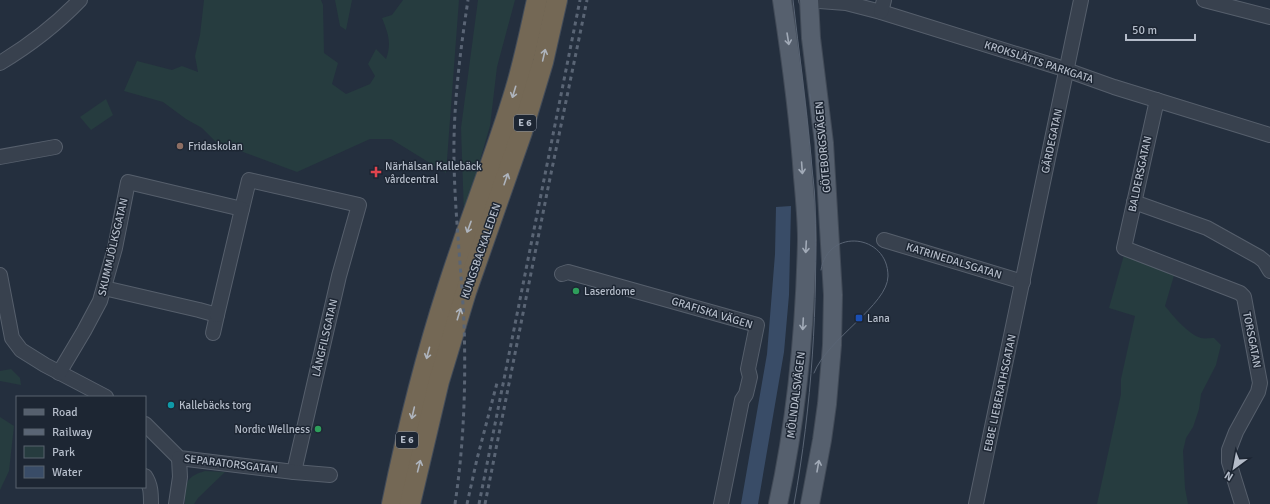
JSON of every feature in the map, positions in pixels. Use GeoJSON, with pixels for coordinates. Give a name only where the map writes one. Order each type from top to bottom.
{"type":"FeatureCollection","features":[{"type":"Feature","properties":{"kind":"highway","name":"KUNGSBACKALEDEN"},"geometry":{"type":"LineString","coordinates":[[392,504],[413,410],[432,339],[448,285],[482,190],[514,91],[525,55],[537,0]]}},
{"type":"Feature","properties":{"kind":"highway","name":"KUNGSBACKALEDEN"},"geometry":{"type":"LineString","coordinates":[[410,504],[442,373],[466,292],[522,132],[543,62],[557,0]]}},
{"type":"Feature","properties":{"kind":"main road","name":"GÖTEBORGSVÄGEN"},"geometry":{"type":"LineString","coordinates":[[782,0],[801,144],[807,240],[805,285]]}},
{"type":"Feature","properties":{"kind":"main road","name":"GÖTEBORGSVÄGEN"},"geometry":{"type":"LineString","coordinates":[[809,0],[811,38],[824,143],[833,295],[832,345],[827,404],[821,447],[810,504]]}},
{"type":"Feature","properties":{"kind":"main road","name":"MÖLNDALSVÄGEN"},"geometry":{"type":"LineString","coordinates":[[778,504],[794,422],[801,357],[805,285]]}},
{"type":"Feature","properties":{"kind":"street"},"geometry":{"type":"LineString","coordinates":[[0,63],[41,37],[80,0]]}},
{"type":"Feature","properties":{"kind":"street","name":"KROKSLÄTTS PARKGATA"},"geometry":{"type":"LineString","coordinates":[[806,0],[883,6],[1067,70],[1270,135]]}},
{"type":"Feature","properties":{"kind":"street","name":"GÄRDEGATAN"},"geometry":{"type":"LineString","coordinates":[[1023,282],[1081,0]]}},
{"type":"Feature","properties":{"kind":"street"},"geometry":{"type":"LineString","coordinates":[[1204,0],[1270,17]]}},
{"type":"Feature","properties":{"kind":"street","name":"BALDERSGATAN"},"geometry":{"type":"LineString","coordinates":[[1124,248],[1157,100]]}},
{"type":"Feature","properties":{"kind":"street"},"geometry":{"type":"LineString","coordinates":[[0,157],[55,147]]}},
{"type":"Feature","properties":{"kind":"street","name":"LÅNGFILSGATAN"},"geometry":{"type":"LineString","coordinates":[[242,209],[249,180],[359,205],[339,276],[294,472]]}},
{"type":"Feature","properties":{"kind":"street","name":"SKUMMJÖLKSGATAN"},"geometry":{"type":"LineString","coordinates":[[60,373],[100,301],[115,248],[128,182],[242,209]]}},
{"type":"Feature","properties":{"kind":"street"},"geometry":{"type":"LineString","coordinates":[[1134,202],[1207,228],[1268,261]]}},
{"type":"Feature","properties":{"kind":"street"},"geometry":{"type":"LineString","coordinates":[[213,333],[242,209]]}},
{"type":"Feature","properties":{"kind":"street","name":"KATRINEDALSGATAN"},"geometry":{"type":"LineString","coordinates":[[884,240],[1023,282]]}},
{"type":"Feature","properties":{"kind":"street","name":"TORSGATAN"},"geometry":{"type":"LineString","coordinates":[[1124,248],[1240,293],[1244,297],[1260,383],[1258,392],[1236,432],[1229,450],[1229,462],[1242,504]]}},
{"type":"Feature","properties":{"kind":"street","name":"GRAFISKA VÄGEN"},"geometry":{"type":"LineString","coordinates":[[562,274],[568,272],[757,325],[748,369],[750,377],[746,394],[742,400],[721,504]]}},
{"type":"Feature","properties":{"kind":"street"},"geometry":{"type":"LineString","coordinates":[[0,275],[12,338],[21,350],[60,373],[104,396]]}},
{"type":"Feature","properties":{"kind":"street","name":"EBBE LIEBERATHSGATAN"},"geometry":{"type":"LineString","coordinates":[[976,504],[1023,282]]}},
{"type":"Feature","properties":{"kind":"street"},"geometry":{"type":"LineString","coordinates":[[104,288],[217,315]]}},
{"type":"Feature","properties":{"kind":"street","name":"SEPARATORSGATAN"},"geometry":{"type":"LineString","coordinates":[[146,425],[179,458],[330,475]]}},
{"type":"Feature","properties":{"kind":"street"},"geometry":{"type":"LineString","coordinates":[[176,504],[180,477],[179,458]]}},
{"type":"Feature","properties":{"kind":"street"},"geometry":{"type":"LineString","coordinates":[[146,478],[151,493],[151,504]]}},
{"type":"Feature","properties":{"kind":"green space"},"geometry":{"type":"Polygon","coordinates":[[[204,0],[321,0],[323,5],[324,53],[338,63],[332,84],[346,94],[370,84],[375,76],[368,64],[376,49],[386,59],[389,43],[382,18],[392,15],[403,0],[459,0],[446,173],[391,139],[370,139],[297,172],[216,142],[202,128],[186,119],[163,102],[124,91],[137,61],[172,70],[182,66],[198,72],[195,56],[200,35],[204,0]]]}},
{"type":"Feature","properties":{"kind":"green space"},"geometry":{"type":"Polygon","coordinates":[[[335,0],[352,0],[346,30],[340,26],[335,0]]]}},
{"type":"Feature","properties":{"kind":"green space"},"geometry":{"type":"Polygon","coordinates":[[[478,0],[515,0],[497,67],[490,126],[464,215],[461,128],[478,0]]]}},
{"type":"Feature","properties":{"kind":"green space"},"geometry":{"type":"Polygon","coordinates":[[[106,99],[113,115],[91,130],[80,117],[106,99]]]}},
{"type":"Feature","properties":{"kind":"green space"},"geometry":{"type":"Polygon","coordinates":[[[1124,255],[1175,272],[1165,306],[1172,315],[1191,333],[1201,338],[1214,338],[1221,345],[1216,365],[1201,394],[1199,409],[1193,427],[1186,438],[1183,451],[1185,488],[1188,504],[1097,504],[1121,394],[1121,379],[1135,316],[1109,308],[1124,255]]]}},
{"type":"Feature","properties":{"kind":"green space"},"geometry":{"type":"Polygon","coordinates":[[[11,369],[20,378],[21,385],[0,381],[0,371],[11,369]]]}},
{"type":"Feature","properties":{"kind":"green space"},"geometry":{"type":"Polygon","coordinates":[[[0,417],[14,426],[9,471],[0,490],[0,417]]]}},
{"type":"Feature","properties":{"kind":"green space"},"geometry":{"type":"Polygon","coordinates":[[[205,471],[225,472],[198,498],[194,504],[185,504],[185,492],[189,479],[198,473],[205,471]]]}},
{"type":"Feature","properties":{"kind":"water"},"geometry":{"type":"Polygon","coordinates":[[[791,206],[789,295],[784,352],[758,504],[741,504],[767,354],[775,254],[776,207],[791,206]]]}},
{"type":"Feature","properties":{"kind":"tram line"},"geometry":{"type":"LineString","coordinates":[[793,0],[814,187],[816,242],[816,280],[809,392],[794,504]]}},
{"type":"Feature","properties":{"kind":"tram line"},"geometry":{"type":"LineString","coordinates":[[810,94],[818,163]]}},
{"type":"Feature","properties":{"kind":"tram line"},"geometry":{"type":"LineString","coordinates":[[814,373],[821,360],[831,348],[878,299],[885,287],[888,276],[885,262],[879,251],[869,244],[857,241],[845,242],[834,247],[826,256],[821,270]]}},
{"type":"Feature","properties":{"kind":"railway"},"geometry":{"type":"LineString","coordinates":[[455,504],[464,414],[465,368],[464,323],[456,208],[454,139],[459,69],[468,0]]}},
{"type":"Feature","properties":{"kind":"railway"},"geometry":{"type":"LineString","coordinates":[[479,504],[580,0]]}},
{"type":"Feature","properties":{"kind":"railway"},"geometry":{"type":"LineString","coordinates":[[485,504],[587,0]]}},
{"type":"Feature","properties":{"kind":"railway"},"geometry":{"type":"LineString","coordinates":[[467,504],[497,383]]}},
{"type":"Feature","properties":{"kind":"place","name":"Fridaskolan"},"geometry":{"type":"Point","coordinates":[180,146]}},
{"type":"Feature","properties":{"kind":"place","name":"Närhälsan Kallebäck vårdcentral"},"geometry":{"type":"Point","coordinates":[376,172]}},
{"type":"Feature","properties":{"kind":"place","name":"Laserdome"},"geometry":{"type":"Point","coordinates":[576,291]}},
{"type":"Feature","properties":{"kind":"place","name":"Lana"},"geometry":{"type":"Point","coordinates":[859,318]}},
{"type":"Feature","properties":{"kind":"place","name":"Kallebäcks torg"},"geometry":{"type":"Point","coordinates":[171,405]}},
{"type":"Feature","properties":{"kind":"place","name":"Nordic Wellness"},"geometry":{"type":"Point","coordinates":[318,429]}}]}
